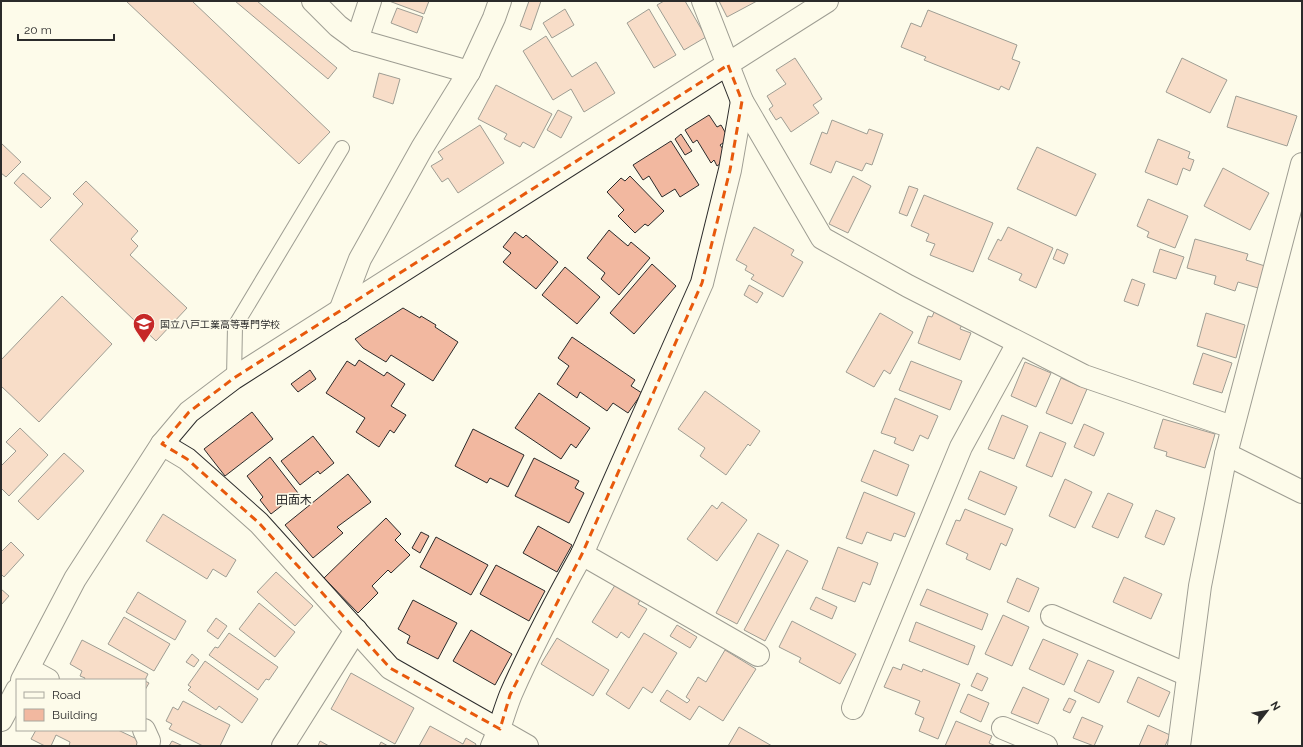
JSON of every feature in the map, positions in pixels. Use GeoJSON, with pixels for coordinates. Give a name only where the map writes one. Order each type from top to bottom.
{"type":"FeatureCollection","features":[{"type":"Feature","properties":{"kind":"street"},"geometry":{"type":"LineString","coordinates":[[313,1],[338,26],[358,40],[469,72]]}},
{"type":"Feature","properties":{"kind":"street"},"geometry":{"type":"LineString","coordinates":[[358,40],[370,1]]}},
{"type":"Feature","properties":{"kind":"street"},"geometry":{"type":"LineString","coordinates":[[340,311],[360,259],[422,148],[469,72],[494,18],[500,1]]}},
{"type":"Feature","properties":{"kind":"street"},"geometry":{"type":"LineString","coordinates":[[703,1],[715,28],[742,101],[822,238],[908,286],[1084,376],[1232,427]]}},
{"type":"Feature","properties":{"kind":"street"},"geometry":{"type":"LineString","coordinates":[[43,679],[25,675],[75,579],[162,444],[189,412],[234,378],[827,1]]}},
{"type":"Feature","properties":{"kind":"street"},"geometry":{"type":"LineString","coordinates":[[496,738],[510,695],[559,595],[582,554],[702,283],[730,170],[742,101]]}},
{"type":"Feature","properties":{"kind":"street"},"geometry":{"type":"LineString","coordinates":[[1179,746],[1200,586],[1226,454],[1232,427],[1254,352],[1302,164]]}},
{"type":"Feature","properties":{"kind":"street"},"geometry":{"type":"LineString","coordinates":[[853,708],[961,448],[1018,343]]}},
{"type":"Feature","properties":{"kind":"street"},"geometry":{"type":"LineString","coordinates":[[162,444],[187,459],[259,523],[390,668],[496,738],[526,746]]}},
{"type":"Feature","properties":{"kind":"street"},"geometry":{"type":"LineString","coordinates":[[1226,454],[1302,492]]}},
{"type":"Feature","properties":{"kind":"street"},"geometry":{"type":"LineString","coordinates":[[582,554],[758,654]]}},
{"type":"Feature","properties":{"kind":"street"},"geometry":{"type":"LineString","coordinates":[[1052,616],[1188,675]]}},
{"type":"Feature","properties":{"kind":"street"},"geometry":{"type":"LineString","coordinates":[[283,746],[356,630]]}},
{"type":"Feature","properties":{"kind":"street"},"geometry":{"type":"LineString","coordinates":[[1,720],[16,692]]}},
{"type":"Feature","properties":{"kind":"street"},"geometry":{"type":"LineString","coordinates":[[1003,728],[1046,746]]}},
{"type":"Feature","properties":{"kind":"street"},"geometry":{"type":"LineString","coordinates":[[144,731],[149,741],[148,746]]}},
{"type":"Feature","properties":{"kind":"lane"},"geometry":{"type":"LineString","coordinates":[[234,378],[235,326],[342,148]]}},
{"type":"Feature","properties":{"kind":"highlighted area"},"geometry":{"type":"Polygon","coordinates":[[[728,65],[742,101],[730,170],[702,283],[582,554],[510,695],[500,729],[390,668],[259,523],[187,459],[162,444],[189,412],[234,378],[728,65]]]}},
{"type":"Feature","properties":{"kind":"building"},"geometry":{"type":"Polygon","coordinates":[[[126,1],[192,1],[330,132],[299,164],[126,1]]]}},
{"type":"Feature","properties":{"kind":"building"},"geometry":{"type":"Polygon","coordinates":[[[235,1],[257,1],[337,68],[328,79],[235,1]]]}},
{"type":"Feature","properties":{"kind":"building"},"geometry":{"type":"Polygon","coordinates":[[[389,1],[429,1],[424,14],[389,1]]]}},
{"type":"Feature","properties":{"kind":"building"},"geometry":{"type":"Polygon","coordinates":[[[529,1],[541,1],[531,30],[520,26],[529,1]]]}},
{"type":"Feature","properties":{"kind":"building"},"geometry":{"type":"Polygon","coordinates":[[[664,1],[685,1],[706,37],[684,50],[657,5],[664,1]]]}},
{"type":"Feature","properties":{"kind":"building"},"geometry":{"type":"Polygon","coordinates":[[[719,1],[757,1],[727,17],[719,1]]]}},
{"type":"Feature","properties":{"kind":"building"},"geometry":{"type":"Polygon","coordinates":[[[397,8],[423,17],[417,33],[391,23],[397,8]]]}},
{"type":"Feature","properties":{"kind":"building"},"geometry":{"type":"Polygon","coordinates":[[[565,9],[574,25],[552,38],[543,23],[565,9]]]}},
{"type":"Feature","properties":{"kind":"building"},"geometry":{"type":"Polygon","coordinates":[[[649,9],[676,55],[654,68],[627,23],[649,9]]]}},
{"type":"Feature","properties":{"kind":"building"},"geometry":{"type":"Polygon","coordinates":[[[928,10],[1017,45],[1012,59],[1020,62],[1009,90],[1001,86],[999,90],[924,60],[926,57],[901,47],[911,23],[921,27],[928,10]]]}},
{"type":"Feature","properties":{"kind":"building"},"geometry":{"type":"Polygon","coordinates":[[[546,36],[572,77],[596,62],[615,93],[584,112],[571,89],[553,100],[523,51],[546,36]]]}},
{"type":"Feature","properties":{"kind":"building"},"geometry":{"type":"Polygon","coordinates":[[[795,58],[822,99],[813,105],[819,113],[791,132],[781,117],[776,120],[769,109],[773,106],[767,96],[786,84],[776,70],[795,58]]]}},
{"type":"Feature","properties":{"kind":"building"},"geometry":{"type":"Polygon","coordinates":[[[1182,58],[1227,80],[1210,113],[1166,92],[1182,58]]]}},
{"type":"Feature","properties":{"kind":"building"},"geometry":{"type":"Polygon","coordinates":[[[379,73],[400,79],[393,104],[373,97],[379,73]]]}},
{"type":"Feature","properties":{"kind":"building"},"geometry":{"type":"Polygon","coordinates":[[[496,85],[552,114],[534,148],[523,142],[520,147],[504,139],[507,134],[478,119],[496,85]]]}},
{"type":"Feature","properties":{"kind":"building"},"geometry":{"type":"Polygon","coordinates":[[[1236,96],[1297,116],[1287,146],[1227,127],[1236,96]]]}},
{"type":"Feature","properties":{"kind":"building"},"geometry":{"type":"Polygon","coordinates":[[[558,110],[572,117],[561,138],[547,130],[558,110]]]}},
{"type":"Feature","properties":{"kind":"building"},"geometry":{"type":"Polygon","coordinates":[[[709,115],[717,127],[721,125],[729,139],[720,145],[726,153],[721,156],[724,161],[717,166],[714,160],[711,163],[697,140],[693,143],[685,130],[709,115]]]}},
{"type":"Feature","properties":{"kind":"building"},"geometry":{"type":"Polygon","coordinates":[[[832,120],[867,134],[869,129],[883,134],[872,165],[866,163],[862,171],[836,161],[831,173],[810,164],[822,132],[827,134],[832,120]]]}},
{"type":"Feature","properties":{"kind":"building"},"geometry":{"type":"Polygon","coordinates":[[[480,125],[504,163],[458,193],[448,178],[442,182],[431,166],[443,159],[438,152],[480,125]]]}},
{"type":"Feature","properties":{"kind":"building"},"geometry":{"type":"Polygon","coordinates":[[[681,134],[692,151],[685,155],[675,139],[681,134]]]}},
{"type":"Feature","properties":{"kind":"building"},"geometry":{"type":"Polygon","coordinates":[[[1158,139],[1190,152],[1188,158],[1194,160],[1190,171],[1183,168],[1177,185],[1145,172],[1158,139]]]}},
{"type":"Feature","properties":{"kind":"building"},"geometry":{"type":"Polygon","coordinates":[[[671,141],[699,185],[680,197],[675,189],[662,197],[649,176],[643,180],[633,165],[671,141]]]}},
{"type":"Feature","properties":{"kind":"building"},"geometry":{"type":"Polygon","coordinates":[[[1,143],[21,162],[6,177],[1,173],[1,143]]]}},
{"type":"Feature","properties":{"kind":"building"},"geometry":{"type":"Polygon","coordinates":[[[1037,147],[1096,174],[1076,216],[1017,189],[1037,147]]]}},
{"type":"Feature","properties":{"kind":"building"},"geometry":{"type":"Polygon","coordinates":[[[1223,168],[1269,193],[1250,230],[1204,206],[1223,168]]]}},
{"type":"Feature","properties":{"kind":"building"},"geometry":{"type":"Polygon","coordinates":[[[23,173],[51,198],[41,208],[14,183],[23,173]]]}},
{"type":"Feature","properties":{"kind":"building"},"geometry":{"type":"Polygon","coordinates":[[[630,176],[664,211],[648,226],[645,224],[635,233],[618,216],[624,210],[607,192],[621,178],[625,181],[630,176]]]}},
{"type":"Feature","properties":{"kind":"building"},"geometry":{"type":"Polygon","coordinates":[[[853,176],[871,186],[848,233],[829,224],[853,176]]]}},
{"type":"Feature","properties":{"kind":"building"},"geometry":{"type":"Polygon","coordinates":[[[86,181],[138,231],[131,239],[138,246],[130,255],[187,308],[156,341],[50,240],[83,204],[73,194],[86,181]]]}},
{"type":"Feature","properties":{"kind":"building"},"geometry":{"type":"Polygon","coordinates":[[[909,186],[918,189],[907,216],[899,213],[909,186]]]}},
{"type":"Feature","properties":{"kind":"building"},"geometry":{"type":"Polygon","coordinates":[[[924,195],[993,223],[973,272],[930,255],[935,244],[926,241],[929,234],[911,226],[924,195]]]}},
{"type":"Feature","properties":{"kind":"building"},"geometry":{"type":"Polygon","coordinates":[[[1148,199],[1188,216],[1175,248],[1147,237],[1149,232],[1137,226],[1148,199]]]}},
{"type":"Feature","properties":{"kind":"building"},"geometry":{"type":"Polygon","coordinates":[[[754,227],[794,250],[791,255],[803,262],[783,297],[751,279],[754,275],[745,270],[747,266],[736,260],[754,227]]]}},
{"type":"Feature","properties":{"kind":"building"},"geometry":{"type":"Polygon","coordinates":[[[1008,227],[1053,248],[1036,288],[1019,280],[1022,274],[988,259],[998,239],[1001,241],[1008,227]]]}},
{"type":"Feature","properties":{"kind":"building"},"geometry":{"type":"Polygon","coordinates":[[[609,230],[628,246],[631,242],[650,258],[619,295],[601,279],[605,273],[587,258],[609,230]]]}},
{"type":"Feature","properties":{"kind":"building"},"geometry":{"type":"Polygon","coordinates":[[[515,232],[523,238],[526,235],[558,262],[536,289],[503,262],[511,253],[503,247],[515,232]]]}},
{"type":"Feature","properties":{"kind":"building"},"geometry":{"type":"Polygon","coordinates":[[[1195,239],[1248,254],[1246,260],[1265,266],[1258,288],[1238,282],[1235,291],[1214,284],[1216,276],[1187,268],[1195,239]]]}},
{"type":"Feature","properties":{"kind":"building"},"geometry":{"type":"Polygon","coordinates":[[[1057,249],[1068,254],[1064,264],[1053,259],[1057,249]]]}},
{"type":"Feature","properties":{"kind":"building"},"geometry":{"type":"Polygon","coordinates":[[[1160,249],[1184,257],[1176,279],[1153,272],[1160,249]]]}},
{"type":"Feature","properties":{"kind":"building"},"geometry":{"type":"Polygon","coordinates":[[[652,264],[676,286],[634,334],[610,313],[652,264]]]}},
{"type":"Feature","properties":{"kind":"building"},"geometry":{"type":"Polygon","coordinates":[[[565,267],[600,297],[577,324],[542,295],[565,267]]]}},
{"type":"Feature","properties":{"kind":"building"},"geometry":{"type":"Polygon","coordinates":[[[1132,279],[1145,284],[1138,306],[1124,301],[1132,279]]]}},
{"type":"Feature","properties":{"kind":"building"},"geometry":{"type":"Polygon","coordinates":[[[749,285],[763,293],[757,303],[744,295],[749,285]]]}},
{"type":"Feature","properties":{"kind":"building"},"geometry":{"type":"Polygon","coordinates":[[[62,296],[112,344],[39,422],[1,386],[1,360],[62,296]]]}},
{"type":"Feature","properties":{"kind":"building"},"geometry":{"type":"Polygon","coordinates":[[[403,308],[436,325],[435,327],[458,342],[433,381],[391,355],[386,362],[363,348],[355,339],[403,308]]]}},
{"type":"Feature","properties":{"kind":"building"},"geometry":{"type":"Polygon","coordinates":[[[935,310],[963,322],[960,329],[971,333],[960,360],[918,343],[928,316],[932,317],[935,310]]]}},
{"type":"Feature","properties":{"kind":"building"},"geometry":{"type":"Polygon","coordinates":[[[880,313],[913,332],[890,374],[884,370],[874,387],[846,372],[880,313]]]}},
{"type":"Feature","properties":{"kind":"building"},"geometry":{"type":"Polygon","coordinates":[[[1206,313],[1245,325],[1236,358],[1197,346],[1206,313]]]}},
{"type":"Feature","properties":{"kind":"building"},"geometry":{"type":"Polygon","coordinates":[[[572,337],[635,380],[631,386],[642,393],[628,413],[613,403],[607,411],[580,392],[577,398],[557,384],[569,366],[558,358],[572,337]]]}},
{"type":"Feature","properties":{"kind":"building"},"geometry":{"type":"Polygon","coordinates":[[[1203,353],[1232,363],[1222,393],[1193,384],[1203,353]]]}},
{"type":"Feature","properties":{"kind":"building"},"geometry":{"type":"Polygon","coordinates":[[[359,360],[384,376],[387,372],[405,384],[391,406],[406,415],[394,433],[390,430],[379,447],[356,432],[365,418],[326,393],[347,361],[355,366],[359,360]]]}},
{"type":"Feature","properties":{"kind":"building"},"geometry":{"type":"Polygon","coordinates":[[[911,361],[962,381],[950,410],[899,390],[911,361]]]}},
{"type":"Feature","properties":{"kind":"building"},"geometry":{"type":"Polygon","coordinates":[[[1025,362],[1051,373],[1036,407],[1011,396],[1025,362]]]}},
{"type":"Feature","properties":{"kind":"building"},"geometry":{"type":"Polygon","coordinates":[[[310,370],[316,379],[298,392],[291,384],[310,370]]]}},
{"type":"Feature","properties":{"kind":"building"},"geometry":{"type":"Polygon","coordinates":[[[1061,378],[1087,389],[1072,424],[1046,413],[1061,378]]]}},
{"type":"Feature","properties":{"kind":"building"},"geometry":{"type":"Polygon","coordinates":[[[705,391],[760,431],[750,446],[748,444],[726,475],[700,456],[705,448],[678,429],[705,391]]]}},
{"type":"Feature","properties":{"kind":"building"},"geometry":{"type":"Polygon","coordinates":[[[539,393],[590,428],[576,448],[571,444],[561,459],[515,428],[539,393]]]}},
{"type":"Feature","properties":{"kind":"building"},"geometry":{"type":"Polygon","coordinates":[[[895,398],[938,416],[928,439],[920,435],[913,451],[894,443],[896,438],[881,433],[895,398]]]}},
{"type":"Feature","properties":{"kind":"building"},"geometry":{"type":"Polygon","coordinates":[[[252,412],[273,439],[225,476],[204,449],[252,412]]]}},
{"type":"Feature","properties":{"kind":"building"},"geometry":{"type":"Polygon","coordinates":[[[1002,415],[1028,426],[1014,459],[988,449],[1002,415]]]}},
{"type":"Feature","properties":{"kind":"building"},"geometry":{"type":"Polygon","coordinates":[[[1163,419],[1215,434],[1205,468],[1166,456],[1167,452],[1154,448],[1163,419]]]}},
{"type":"Feature","properties":{"kind":"building"},"geometry":{"type":"Polygon","coordinates":[[[1084,424],[1104,433],[1094,456],[1074,447],[1084,424]]]}},
{"type":"Feature","properties":{"kind":"building"},"geometry":{"type":"Polygon","coordinates":[[[20,428],[48,455],[9,496],[1,488],[1,466],[16,451],[6,442],[20,428]]]}},
{"type":"Feature","properties":{"kind":"building"},"geometry":{"type":"Polygon","coordinates":[[[473,429],[524,455],[508,487],[490,478],[487,483],[455,466],[473,429]]]}},
{"type":"Feature","properties":{"kind":"building"},"geometry":{"type":"Polygon","coordinates":[[[1040,432],[1066,443],[1052,477],[1026,466],[1040,432]]]}},
{"type":"Feature","properties":{"kind":"building"},"geometry":{"type":"Polygon","coordinates":[[[313,436],[334,463],[320,474],[318,471],[300,485],[281,461],[313,436]]]}},
{"type":"Feature","properties":{"kind":"building"},"geometry":{"type":"Polygon","coordinates":[[[874,450],[909,465],[897,496],[861,481],[874,450]]]}},
{"type":"Feature","properties":{"kind":"building"},"geometry":{"type":"Polygon","coordinates":[[[64,453],[84,471],[38,520],[18,501],[64,453]]]}},
{"type":"Feature","properties":{"kind":"building"},"geometry":{"type":"Polygon","coordinates":[[[270,457],[298,493],[271,514],[260,500],[263,497],[247,476],[270,457]]]}},
{"type":"Feature","properties":{"kind":"building"},"geometry":{"type":"Polygon","coordinates":[[[534,458],[579,481],[575,488],[584,493],[569,523],[515,496],[534,458]]]}},
{"type":"Feature","properties":{"kind":"building"},"geometry":{"type":"Polygon","coordinates":[[[980,471],[1017,487],[1005,515],[968,499],[980,471]]]}},
{"type":"Feature","properties":{"kind":"building"},"geometry":{"type":"Polygon","coordinates":[[[348,474],[371,502],[337,527],[343,533],[313,558],[285,525],[348,474]]]}},
{"type":"Feature","properties":{"kind":"building"},"geometry":{"type":"Polygon","coordinates":[[[1065,479],[1092,492],[1075,528],[1049,516],[1065,479]]]}},
{"type":"Feature","properties":{"kind":"building"},"geometry":{"type":"Polygon","coordinates":[[[864,492],[915,513],[905,537],[894,533],[891,541],[867,532],[862,544],[846,538],[864,492]]]}},
{"type":"Feature","properties":{"kind":"building"},"geometry":{"type":"Polygon","coordinates":[[[1108,493],[1133,504],[1118,538],[1092,527],[1108,493]]]}},
{"type":"Feature","properties":{"kind":"building"},"geometry":{"type":"Polygon","coordinates":[[[722,502],[747,520],[717,561],[687,539],[712,505],[717,509],[722,502]]]}},
{"type":"Feature","properties":{"kind":"building"},"geometry":{"type":"Polygon","coordinates":[[[965,509],[1013,529],[1006,546],[1001,543],[990,570],[966,559],[968,554],[946,544],[956,520],[960,521],[965,509]]]}},
{"type":"Feature","properties":{"kind":"building"},"geometry":{"type":"Polygon","coordinates":[[[1156,510],[1175,518],[1164,545],[1145,537],[1156,510]]]}},
{"type":"Feature","properties":{"kind":"building"},"geometry":{"type":"Polygon","coordinates":[[[163,514],[236,560],[226,577],[213,569],[207,579],[146,541],[163,514]]]}},
{"type":"Feature","properties":{"kind":"building"},"geometry":{"type":"Polygon","coordinates":[[[386,518],[401,534],[395,540],[410,555],[391,573],[388,570],[372,586],[378,593],[358,613],[324,578],[386,518]]]}},
{"type":"Feature","properties":{"kind":"building"},"geometry":{"type":"Polygon","coordinates":[[[538,526],[572,545],[557,572],[523,553],[538,526]]]}},
{"type":"Feature","properties":{"kind":"building"},"geometry":{"type":"Polygon","coordinates":[[[421,532],[429,536],[420,553],[412,548],[421,532]]]}},
{"type":"Feature","properties":{"kind":"building"},"geometry":{"type":"Polygon","coordinates":[[[758,533],[779,545],[737,624],[716,613],[758,533]]]}},
{"type":"Feature","properties":{"kind":"building"},"geometry":{"type":"Polygon","coordinates":[[[436,537],[488,565],[471,595],[420,567],[436,537]]]}},
{"type":"Feature","properties":{"kind":"building"},"geometry":{"type":"Polygon","coordinates":[[[11,542],[24,555],[4,577],[1,574],[1,552],[11,542]]]}},
{"type":"Feature","properties":{"kind":"building"},"geometry":{"type":"Polygon","coordinates":[[[838,547],[878,563],[870,585],[863,582],[855,602],[822,589],[838,547]]]}},
{"type":"Feature","properties":{"kind":"building"},"geometry":{"type":"Polygon","coordinates":[[[787,550],[808,561],[765,641],[744,630],[787,550]]]}},
{"type":"Feature","properties":{"kind":"building"},"geometry":{"type":"Polygon","coordinates":[[[496,565],[545,591],[529,621],[480,594],[496,565]]]}},
{"type":"Feature","properties":{"kind":"building"},"geometry":{"type":"Polygon","coordinates":[[[276,572],[313,606],[295,626],[257,592],[276,572]]]}},
{"type":"Feature","properties":{"kind":"building"},"geometry":{"type":"Polygon","coordinates":[[[1124,577],[1162,594],[1151,619],[1113,602],[1124,577]]]}},
{"type":"Feature","properties":{"kind":"building"},"geometry":{"type":"Polygon","coordinates":[[[1017,578],[1039,588],[1029,612],[1007,602],[1017,578]]]}},
{"type":"Feature","properties":{"kind":"building"},"geometry":{"type":"Polygon","coordinates":[[[617,582],[642,597],[638,604],[647,609],[629,638],[621,632],[617,638],[592,622],[617,582]]]}},
{"type":"Feature","properties":{"kind":"building"},"geometry":{"type":"Polygon","coordinates":[[[1,589],[9,596],[1,605],[1,589]]]}},
{"type":"Feature","properties":{"kind":"building"},"geometry":{"type":"Polygon","coordinates":[[[927,589],[988,614],[982,630],[920,605],[927,589]]]}},
{"type":"Feature","properties":{"kind":"building"},"geometry":{"type":"Polygon","coordinates":[[[138,592],[186,621],[175,640],[126,612],[138,592]]]}},
{"type":"Feature","properties":{"kind":"building"},"geometry":{"type":"Polygon","coordinates":[[[816,597],[837,607],[832,619],[810,609],[816,597]]]}},
{"type":"Feature","properties":{"kind":"building"},"geometry":{"type":"Polygon","coordinates":[[[413,600],[457,623],[438,659],[407,643],[410,636],[398,629],[413,600]]]}},
{"type":"Feature","properties":{"kind":"building"},"geometry":{"type":"Polygon","coordinates":[[[259,603],[295,632],[275,657],[239,629],[259,603]]]}},
{"type":"Feature","properties":{"kind":"building"},"geometry":{"type":"Polygon","coordinates":[[[1003,615],[1029,627],[1012,666],[985,654],[1003,615]]]}},
{"type":"Feature","properties":{"kind":"building"},"geometry":{"type":"Polygon","coordinates":[[[124,617],[170,644],[154,671],[108,644],[124,617]]]}},
{"type":"Feature","properties":{"kind":"building"},"geometry":{"type":"Polygon","coordinates":[[[216,618],[227,626],[218,639],[207,631],[216,618]]]}},
{"type":"Feature","properties":{"kind":"building"},"geometry":{"type":"Polygon","coordinates":[[[792,621],[856,654],[840,684],[799,662],[801,658],[779,647],[792,621]]]}},
{"type":"Feature","properties":{"kind":"building"},"geometry":{"type":"Polygon","coordinates":[[[916,622],[975,646],[968,665],[909,641],[916,622]]]}},
{"type":"Feature","properties":{"kind":"building"},"geometry":{"type":"Polygon","coordinates":[[[677,625],[697,637],[690,648],[670,636],[677,625]]]}},
{"type":"Feature","properties":{"kind":"building"},"geometry":{"type":"Polygon","coordinates":[[[471,630],[512,654],[495,685],[453,661],[471,630]]]}},
{"type":"Feature","properties":{"kind":"building"},"geometry":{"type":"Polygon","coordinates":[[[229,633],[278,667],[269,680],[266,679],[258,690],[209,655],[215,647],[218,648],[229,633]]]}},
{"type":"Feature","properties":{"kind":"building"},"geometry":{"type":"Polygon","coordinates":[[[644,633],[677,653],[652,693],[643,687],[629,709],[606,694],[644,633]]]}},
{"type":"Feature","properties":{"kind":"building"},"geometry":{"type":"Polygon","coordinates":[[[557,638],[609,670],[593,696],[541,664],[557,638]]]}},
{"type":"Feature","properties":{"kind":"building"},"geometry":{"type":"Polygon","coordinates":[[[1043,639],[1078,654],[1064,685],[1029,669],[1043,639]]]}},
{"type":"Feature","properties":{"kind":"building"},"geometry":{"type":"Polygon","coordinates":[[[82,640],[148,674],[146,679],[84,679],[80,676],[82,671],[70,664],[82,640]]]}},
{"type":"Feature","properties":{"kind":"building"},"geometry":{"type":"Polygon","coordinates":[[[725,650],[756,669],[723,721],[699,706],[690,720],[660,701],[667,690],[687,703],[690,700],[686,697],[698,677],[706,682],[725,650]]]}},
{"type":"Feature","properties":{"kind":"building"},"geometry":{"type":"Polygon","coordinates":[[[192,654],[199,660],[194,667],[186,662],[192,654]]]}},
{"type":"Feature","properties":{"kind":"building"},"geometry":{"type":"Polygon","coordinates":[[[1088,660],[1114,671],[1099,703],[1074,691],[1088,660]]]}},
{"type":"Feature","properties":{"kind":"building"},"geometry":{"type":"Polygon","coordinates":[[[205,661],[258,699],[242,723],[219,706],[216,710],[188,690],[191,687],[188,685],[205,661]]]}},
{"type":"Feature","properties":{"kind":"building"},"geometry":{"type":"Polygon","coordinates":[[[903,664],[922,672],[923,669],[960,684],[938,739],[919,731],[924,718],[915,714],[920,701],[884,687],[893,667],[901,670],[903,664]]]}},
{"type":"Feature","properties":{"kind":"building"},"geometry":{"type":"Polygon","coordinates":[[[351,673],[414,708],[395,744],[331,709],[351,673]]]}},
{"type":"Feature","properties":{"kind":"building"},"geometry":{"type":"Polygon","coordinates":[[[977,673],[988,678],[982,691],[971,686],[977,673]]]}},
{"type":"Feature","properties":{"kind":"building"},"geometry":{"type":"Polygon","coordinates":[[[1138,677],[1170,692],[1159,717],[1127,702],[1138,677]]]}},
{"type":"Feature","properties":{"kind":"building"},"geometry":{"type":"Polygon","coordinates":[[[146,682],[149,683],[146,688],[146,682]]]}},
{"type":"Feature","properties":{"kind":"building"},"geometry":{"type":"Polygon","coordinates":[[[1023,687],[1049,699],[1038,724],[1011,713],[1023,687]]]}},
{"type":"Feature","properties":{"kind":"building"},"geometry":{"type":"Polygon","coordinates":[[[968,694],[989,703],[981,722],[960,712],[968,694]]]}},
{"type":"Feature","properties":{"kind":"building"},"geometry":{"type":"Polygon","coordinates":[[[1069,698],[1076,701],[1070,713],[1063,710],[1069,698]]]}},
{"type":"Feature","properties":{"kind":"building"},"geometry":{"type":"Polygon","coordinates":[[[183,701],[230,725],[220,746],[203,746],[169,729],[172,724],[166,721],[173,707],[178,710],[183,701]]]}},
{"type":"Feature","properties":{"kind":"building"},"geometry":{"type":"Polygon","coordinates":[[[1082,717],[1103,726],[1094,746],[1073,738],[1082,717]]]}},
{"type":"Feature","properties":{"kind":"building"},"geometry":{"type":"Polygon","coordinates":[[[956,721],[992,736],[989,743],[996,746],[945,746],[956,721]]]}},
{"type":"Feature","properties":{"kind":"building"},"geometry":{"type":"Polygon","coordinates":[[[1148,725],[1170,735],[1165,746],[1139,746],[1148,725]]]}},
{"type":"Feature","properties":{"kind":"building"},"geometry":{"type":"Polygon","coordinates":[[[430,726],[463,744],[466,738],[476,744],[475,746],[419,746],[430,726]]]}},
{"type":"Feature","properties":{"kind":"building"},"geometry":{"type":"Polygon","coordinates":[[[739,727],[772,746],[728,746],[739,727]]]}},
{"type":"Feature","properties":{"kind":"building"},"geometry":{"type":"Polygon","coordinates":[[[35,731],[120,731],[141,741],[139,746],[69,746],[70,742],[56,735],[51,746],[45,746],[31,739],[35,731]]]}},
{"type":"Feature","properties":{"kind":"building"},"geometry":{"type":"Polygon","coordinates":[[[172,741],[183,746],[169,746],[172,741]]]}},
{"type":"Feature","properties":{"kind":"building"},"geometry":{"type":"Polygon","coordinates":[[[320,741],[329,746],[318,746],[320,741]]]}},
{"type":"Feature","properties":{"kind":"building"},"geometry":{"type":"Polygon","coordinates":[[[381,742],[388,746],[379,746],[381,742]]]}},
{"type":"Feature","properties":{"kind":"place","name":"国立八戸工業高等専門学校"},"geometry":{"type":"Point","coordinates":[144,344]}},
{"type":"Feature","properties":{"kind":"district","name":"田面木"},"geometry":{"type":"Point","coordinates":[294,500]}}]}
